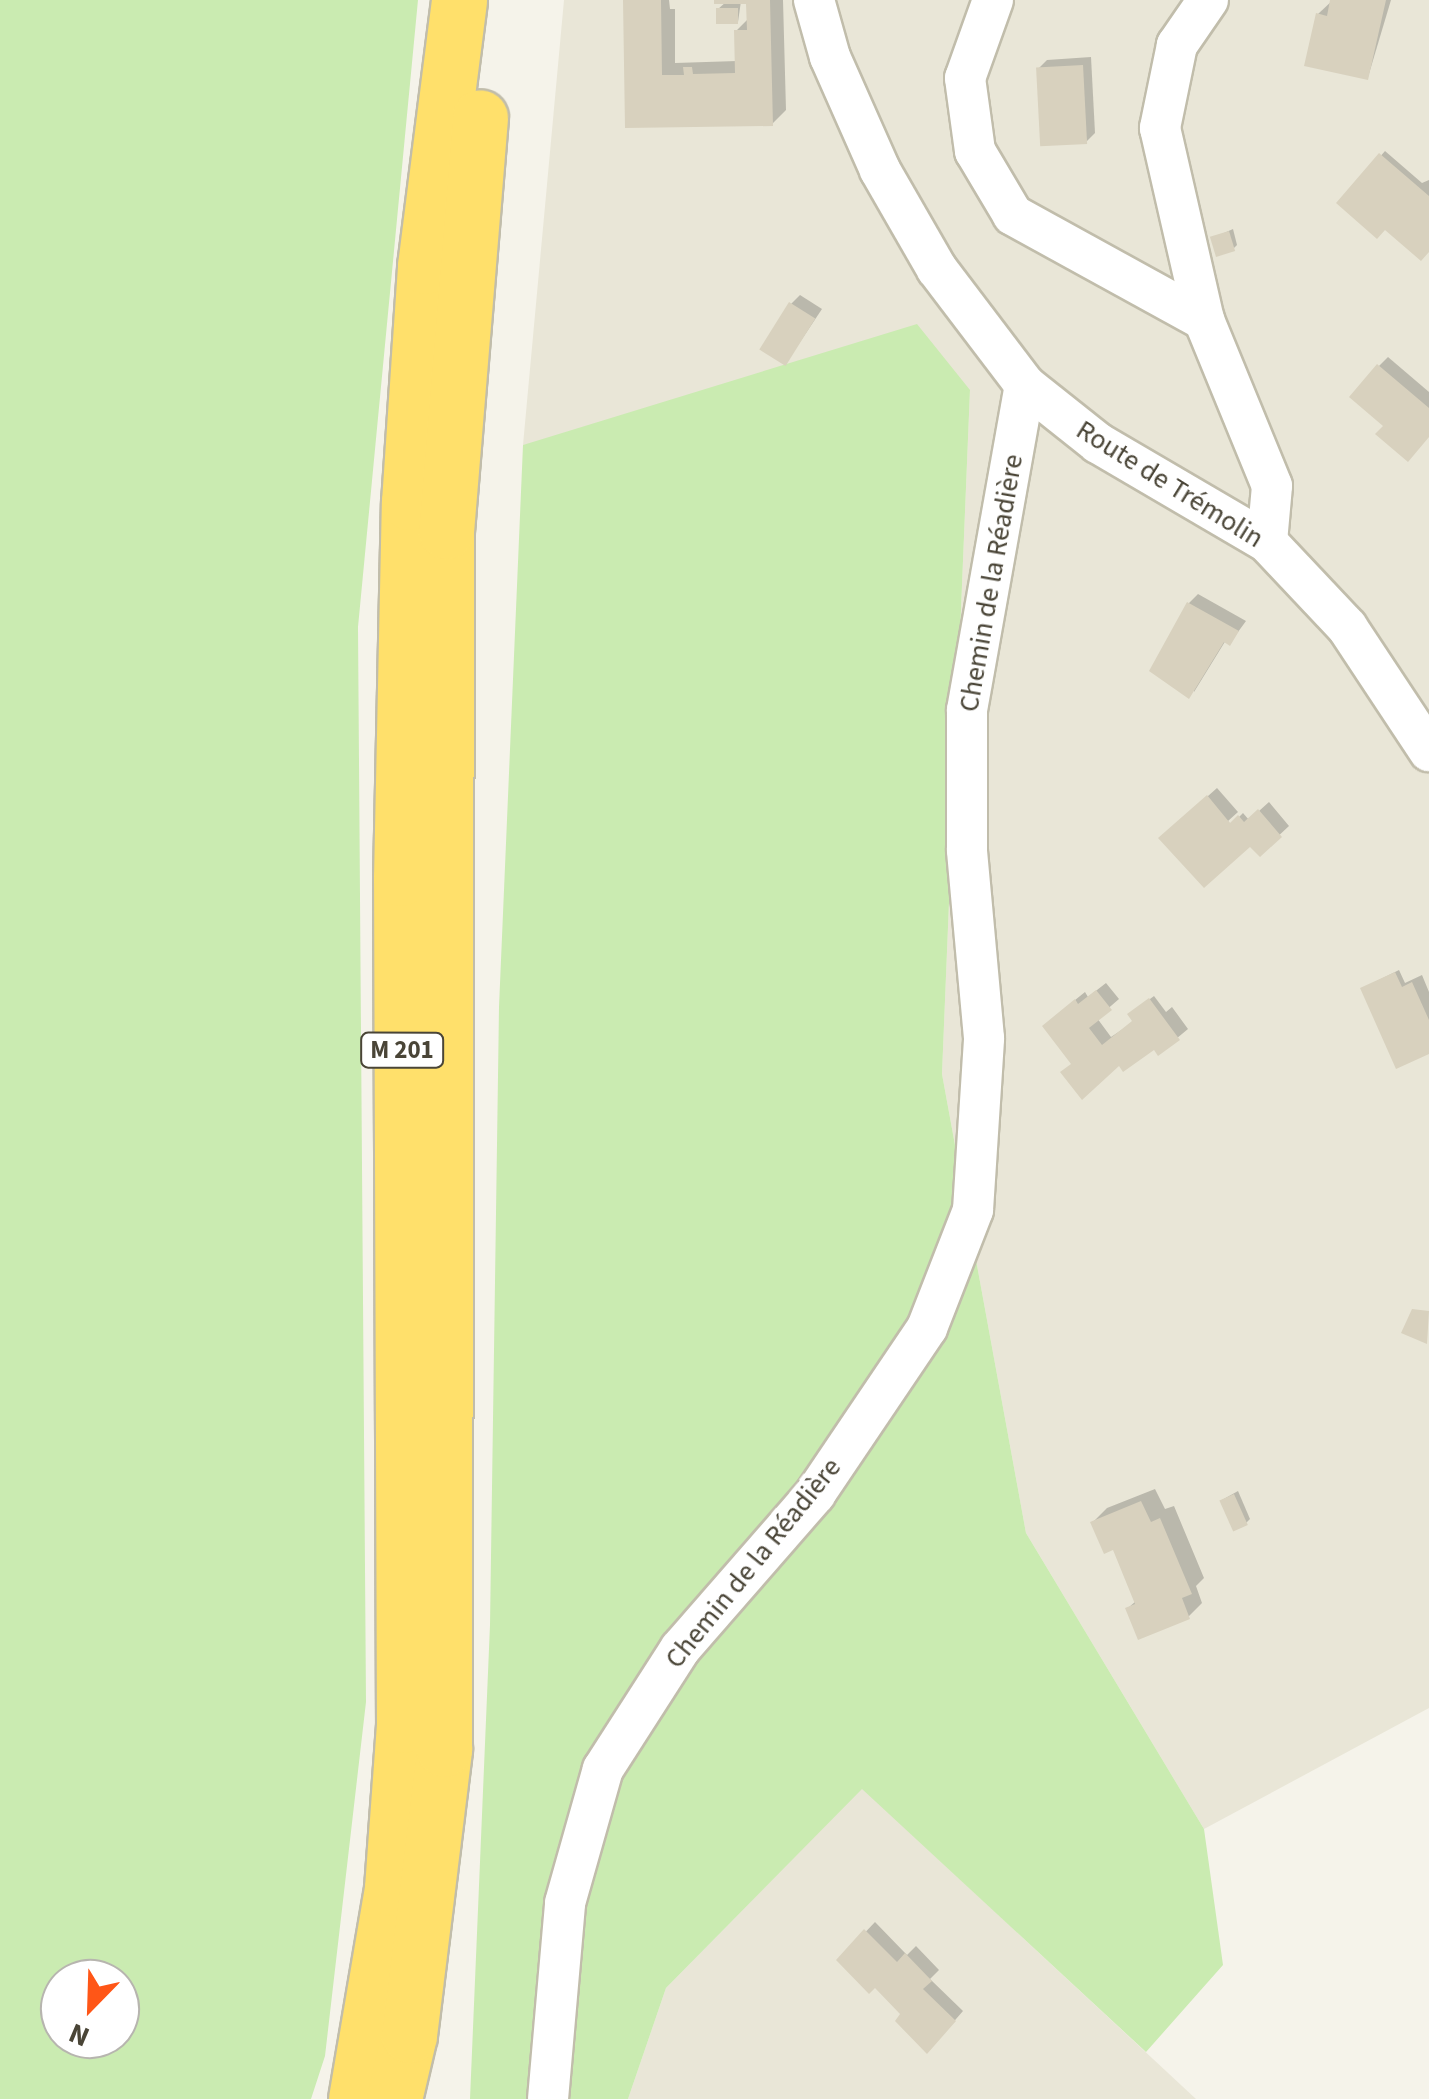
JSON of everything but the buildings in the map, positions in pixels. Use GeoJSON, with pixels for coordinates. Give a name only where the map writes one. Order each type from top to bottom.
{"type":"FeatureCollection","features":[{"type":"Feature","properties":{"kind":"highway","name":"M 201"},"geometry":{"type":"LineString","coordinates":[[356,2099],[392,1888],[404,1725],[401,878],[409,502],[425,266],[460,0]]}},
{"type":"Feature","properties":{"kind":"highway","name":"M 201"},"geometry":{"type":"LineString","coordinates":[[394,2099],[408,2035],[444,1749],[446,531],[481,97],[495,0]]}},
{"type":"Feature","properties":{"kind":"street","name":"Route de Trémolin"},"geometry":{"type":"LineString","coordinates":[[814,0],[830,57],[880,170],[937,270],[1025,385],[1098,443],[1266,542],[1347,627],[1429,751]]}},
{"type":"Feature","properties":{"kind":"street"},"geometry":{"type":"LineString","coordinates":[[993,0],[965,78],[975,151],[1013,215],[1204,320]]}},
{"type":"Feature","properties":{"kind":"street"},"geometry":{"type":"LineString","coordinates":[[1208,0],[1177,45],[1160,128],[1204,320],[1272,486],[1266,542]]}},
{"type":"Feature","properties":{"kind":"street","name":"Chemin de la Réadière"},"geometry":{"type":"LineString","coordinates":[[548,2099],[564,1903],[603,1768],[680,1649],[815,1494],[927,1328],[973,1210],[984,1038],[967,850],[966,710],[1025,385]]}},
{"type":"Feature","properties":{"kind":"shaded area"},"geometry":{"type":"Polygon","coordinates":[[[564,0],[1429,0],[1429,1708],[1204,1829],[1026,1533],[942,1074],[970,390],[523,445],[564,0]]]}},
{"type":"Feature","properties":{"kind":"shaded area"},"geometry":{"type":"Polygon","coordinates":[[[862,1788],[1196,2099],[628,2099],[666,1988],[862,1788]]]}},
{"type":"Feature","properties":{"kind":"green space"},"geometry":{"type":"Polygon","coordinates":[[[0,0],[418,0],[358,627],[366,1702],[325,2056],[311,2099],[0,2099],[0,0]]]}},
{"type":"Feature","properties":{"kind":"green space"},"geometry":{"type":"Polygon","coordinates":[[[917,324],[970,390],[942,1074],[1026,1533],[1204,1829],[1223,1965],[1146,2052],[862,1789],[666,1988],[628,2099],[470,2099],[490,1625],[499,1007],[523,445],[917,324]]]}}]}
